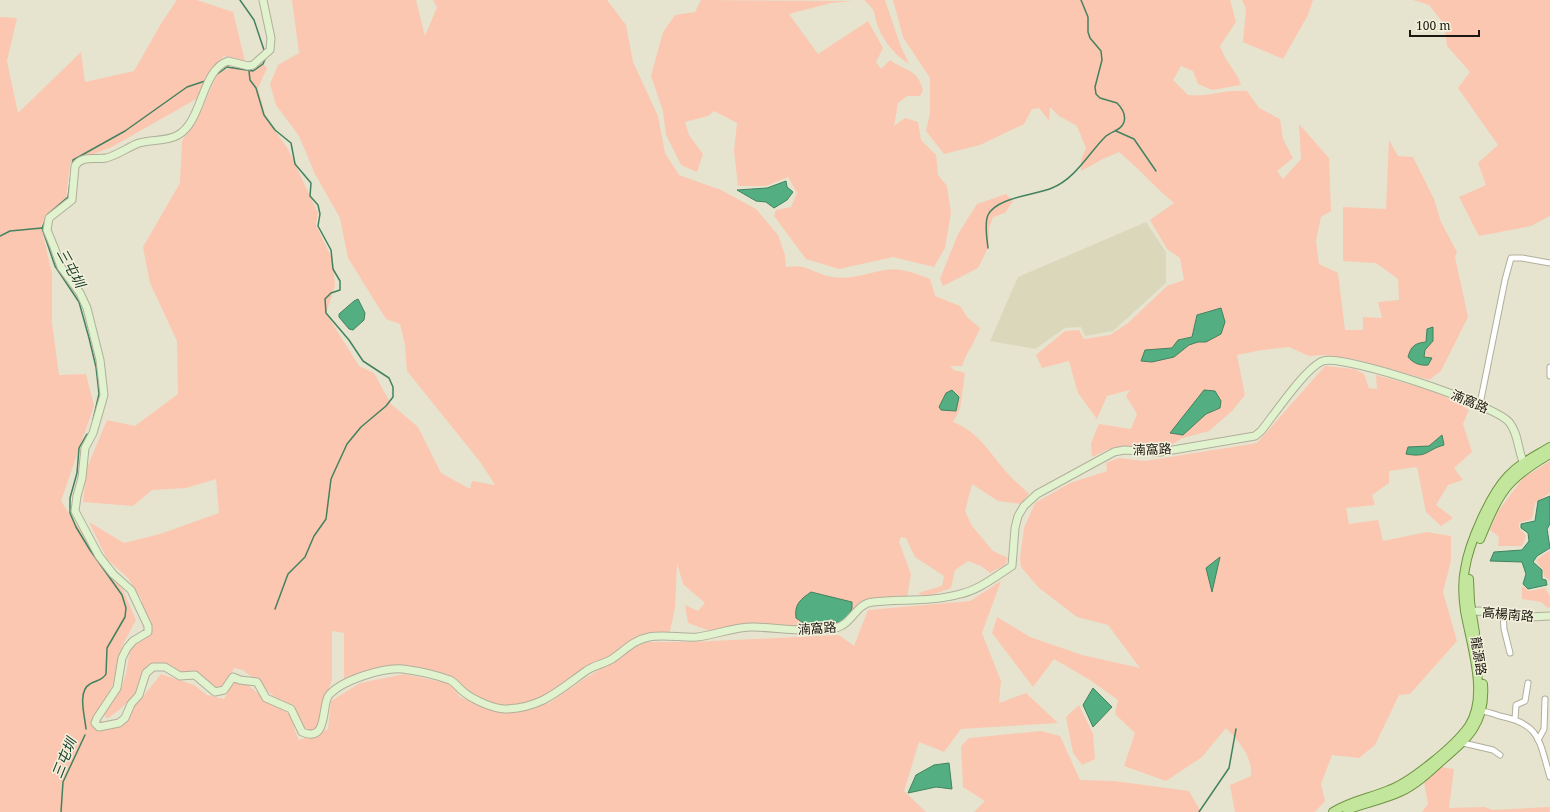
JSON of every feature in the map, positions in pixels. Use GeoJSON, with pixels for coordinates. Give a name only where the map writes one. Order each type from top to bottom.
{"type":"FeatureCollection","features":[{"type":"Feature","properties":{"kind":"main road"},"geometry":{"type":"LineString","coordinates":[[1343,812],[1391,796],[1408,788],[1463,742],[1475,728],[1479,711],[1478,686],[1463,582],[1470,549],[1494,494],[1508,476],[1550,447]]}},
{"type":"Feature","properties":{"kind":"main road"},"geometry":{"type":"LineString","coordinates":[[1525,465],[1550,454]]}},
{"type":"Feature","properties":{"kind":"main road"},"geometry":{"type":"LineString","coordinates":[[1332,812],[1350,803],[1398,787],[1414,777],[1458,739],[1479,711]]}},
{"type":"Feature","properties":{"kind":"street","name":"湳窩路"},"geometry":{"type":"LineString","coordinates":[[263,0],[271,38],[271,46],[268,52],[253,65],[248,66],[228,61],[215,68],[191,119],[183,132],[178,135],[168,140],[138,143],[107,158],[83,159],[78,161],[75,166],[72,200],[49,218],[47,224],[47,230],[60,268],[84,301],[100,360],[103,380],[104,395],[102,407],[85,448],[82,478],[75,511],[99,556],[113,574],[132,590],[148,626],[148,632],[133,641],[122,658],[117,688],[100,712],[95,723],[96,726],[99,727],[114,724],[125,718],[131,704],[139,695],[146,673],[154,667],[161,666],[170,668],[180,676],[195,675],[215,692],[224,690],[233,677],[240,680],[254,681],[259,686],[266,698],[291,709],[300,730],[306,734],[316,732],[322,726],[325,719],[326,700],[333,691],[359,677],[372,674],[399,669],[449,680],[467,695],[498,708],[508,709],[534,703],[556,694],[590,668],[609,661],[628,646],[645,638],[656,636],[698,637],[742,627],[790,630],[834,628],[847,623],[862,605],[870,602],[911,601],[959,595],[970,591],[1012,566],[1015,528],[1018,516],[1024,506],[1037,494],[1114,452],[1124,450],[1161,452],[1255,436],[1261,431],[1303,377],[1315,365],[1323,361],[1341,361],[1402,378],[1480,404],[1509,422],[1516,435],[1525,465]]}},
{"type":"Feature","properties":{"kind":"street"},"geometry":{"type":"LineString","coordinates":[[1480,404],[1510,258],[1522,258],[1550,263]]}},
{"type":"Feature","properties":{"kind":"street"},"geometry":{"type":"LineString","coordinates":[[1550,367],[1550,376]]}},
{"type":"Feature","properties":{"kind":"street","name":"高楊南路"},"geometry":{"type":"LineString","coordinates":[[1468,612],[1530,617],[1550,616]]}},
{"type":"Feature","properties":{"kind":"street"},"geometry":{"type":"LineString","coordinates":[[1503,614],[1504,629],[1510,653]]}},
{"type":"Feature","properties":{"kind":"street"},"geometry":{"type":"LineString","coordinates":[[1515,719],[1516,705],[1525,701],[1528,684]]}},
{"type":"Feature","properties":{"kind":"street"},"geometry":{"type":"LineString","coordinates":[[1538,740],[1544,729],[1545,699]]}},
{"type":"Feature","properties":{"kind":"street"},"geometry":{"type":"LineString","coordinates":[[1479,711],[1515,719],[1529,725],[1538,740],[1550,777]]}},
{"type":"Feature","properties":{"kind":"street"},"geometry":{"type":"LineString","coordinates":[[1463,742],[1493,750],[1500,755]]}},
{"type":"Feature","properties":{"kind":"shaded area"},"geometry":{"type":"Polygon","coordinates":[[[177,0],[197,0],[233,12],[245,61],[224,56],[208,74],[198,98],[112,147],[70,163],[66,198],[41,225],[52,274],[52,323],[59,375],[86,374],[94,406],[61,501],[103,565],[123,590],[136,620],[122,646],[116,677],[98,718],[108,726],[137,704],[161,674],[194,685],[207,695],[224,699],[237,676],[270,703],[291,711],[295,731],[299,740],[328,729],[331,701],[360,683],[404,674],[451,684],[460,697],[502,713],[549,703],[584,679],[645,642],[691,642],[839,635],[854,646],[868,610],[970,601],[1001,581],[982,633],[1001,681],[999,703],[1026,693],[1058,723],[961,729],[944,752],[919,742],[904,791],[926,812],[0,812],[0,17],[17,18],[7,61],[18,113],[81,52],[85,82],[134,71],[162,22],[177,0]]]}},
{"type":"Feature","properties":{"kind":"shaded area"},"geometry":{"type":"Polygon","coordinates":[[[292,0],[416,0],[425,36],[437,7],[433,0],[607,0],[626,25],[633,62],[658,116],[665,153],[679,175],[721,190],[756,209],[778,235],[785,255],[786,267],[800,266],[826,276],[840,278],[853,277],[891,269],[914,273],[930,279],[935,296],[960,306],[967,317],[980,328],[962,366],[950,366],[954,370],[965,373],[960,409],[953,422],[971,432],[1011,477],[1029,494],[1021,504],[998,501],[972,484],[965,511],[972,526],[993,551],[1008,558],[1005,565],[990,573],[981,566],[968,561],[955,570],[951,588],[926,597],[918,593],[942,586],[944,576],[915,557],[906,538],[901,537],[899,542],[911,574],[907,598],[879,598],[859,603],[844,623],[834,626],[713,632],[688,623],[685,605],[698,611],[705,603],[683,584],[677,563],[675,608],[669,635],[640,637],[611,657],[543,698],[506,707],[494,705],[470,695],[455,679],[402,668],[344,683],[344,633],[332,631],[332,680],[326,697],[320,724],[315,731],[303,730],[295,706],[277,699],[243,670],[234,668],[227,684],[215,691],[194,679],[170,671],[154,668],[139,690],[129,701],[108,718],[105,717],[104,713],[120,691],[126,674],[130,650],[143,632],[142,600],[128,578],[107,559],[89,522],[124,543],[160,534],[219,513],[216,479],[186,488],[152,490],[133,506],[83,502],[87,468],[107,420],[135,426],[178,394],[177,341],[150,283],[143,247],[180,183],[182,141],[202,109],[217,74],[231,67],[253,71],[262,63],[267,68],[258,88],[266,118],[288,149],[318,213],[316,225],[333,261],[335,286],[326,313],[359,366],[374,373],[391,404],[418,427],[441,473],[470,489],[472,481],[495,485],[481,463],[407,371],[405,345],[400,324],[386,319],[348,258],[340,218],[315,174],[299,136],[276,105],[270,84],[278,65],[299,53],[292,0]]]}},
{"type":"Feature","properties":{"kind":"shaded area"},"geometry":{"type":"Polygon","coordinates":[[[701,0],[853,1],[831,3],[789,14],[818,54],[868,21],[883,48],[876,62],[881,69],[890,60],[910,71],[921,83],[923,90],[920,96],[907,96],[898,103],[894,126],[905,118],[918,122],[921,140],[936,155],[938,175],[947,186],[951,213],[945,248],[934,267],[893,257],[839,269],[806,259],[774,216],[776,210],[791,207],[797,193],[788,177],[766,186],[738,186],[734,151],[737,123],[714,111],[708,116],[685,122],[689,135],[703,154],[697,172],[681,165],[666,135],[663,111],[651,76],[663,32],[675,15],[695,12],[701,0]]]}},
{"type":"Feature","properties":{"kind":"shaded area"},"geometry":{"type":"Polygon","coordinates":[[[864,0],[885,0],[901,47],[909,64],[895,53],[888,44],[881,34],[872,8],[864,0]]]}},
{"type":"Feature","properties":{"kind":"shaded area"},"geometry":{"type":"Polygon","coordinates":[[[893,0],[1230,0],[1236,22],[1220,46],[1241,85],[1212,90],[1198,84],[1193,71],[1181,66],[1173,80],[1188,95],[1247,91],[1259,108],[1280,119],[1283,139],[1293,158],[1277,171],[1283,179],[1301,159],[1299,124],[1329,158],[1331,211],[1321,217],[1316,241],[1319,264],[1338,273],[1345,330],[1363,330],[1363,317],[1382,318],[1378,302],[1399,300],[1398,279],[1376,263],[1343,261],[1343,207],[1386,209],[1389,140],[1398,156],[1413,157],[1434,199],[1441,222],[1457,252],[1455,257],[1468,317],[1441,371],[1429,380],[1354,359],[1322,355],[1309,356],[1289,347],[1237,355],[1245,395],[1232,411],[1209,431],[1183,438],[1171,445],[1141,445],[1109,449],[1092,457],[1091,443],[1099,424],[1131,429],[1137,414],[1126,396],[1130,390],[1107,396],[1097,419],[1078,393],[1069,361],[1042,368],[1036,355],[1065,331],[1079,330],[1084,339],[1110,335],[1128,323],[1167,286],[1184,280],[1180,258],[1167,249],[1150,220],[1174,203],[1119,152],[1081,171],[1081,160],[1086,148],[1077,126],[1059,116],[1050,107],[1049,121],[1039,108],[1032,109],[1024,124],[980,145],[944,154],[926,131],[930,114],[930,78],[903,37],[893,0]]]}},
{"type":"Feature","properties":{"kind":"shaded area"},"geometry":{"type":"Polygon","coordinates":[[[1242,0],[1313,0],[1308,15],[1283,59],[1243,42],[1246,9],[1242,0]]]}},
{"type":"Feature","properties":{"kind":"shaded area"},"geometry":{"type":"Polygon","coordinates":[[[1413,0],[1550,0],[1550,216],[1531,226],[1479,236],[1459,197],[1486,185],[1478,163],[1498,145],[1458,88],[1470,72],[1447,46],[1444,24],[1429,5],[1413,0]]]}},
{"type":"Feature","properties":{"kind":"shaded area"},"geometry":{"type":"Polygon","coordinates":[[[786,181],[787,187],[793,192],[787,200],[774,208],[766,202],[756,201],[737,190],[767,188],[786,181]]]}},
{"type":"Feature","properties":{"kind":"shaded area"},"geometry":{"type":"Polygon","coordinates":[[[1006,194],[1013,201],[1005,213],[993,217],[989,229],[988,248],[978,268],[943,286],[940,279],[958,234],[977,204],[1006,194]]]}},
{"type":"Feature","properties":{"kind":"shaded area"},"geometry":{"type":"Polygon","coordinates":[[[1146,222],[1166,252],[1166,283],[1113,331],[1085,336],[1081,327],[1065,328],[1035,349],[990,341],[1018,277],[1146,222]]]}},
{"type":"Feature","properties":{"kind":"shaded area"},"geometry":{"type":"Polygon","coordinates":[[[358,299],[365,313],[364,320],[353,330],[349,329],[339,317],[339,314],[358,299]]]}},
{"type":"Feature","properties":{"kind":"shaded area"},"geometry":{"type":"Polygon","coordinates":[[[1221,308],[1225,322],[1221,334],[1206,342],[1198,342],[1189,345],[1174,357],[1152,362],[1141,361],[1145,350],[1172,348],[1178,340],[1192,337],[1197,315],[1221,308]]]}},
{"type":"Feature","properties":{"kind":"shaded area"},"geometry":{"type":"Polygon","coordinates":[[[1433,327],[1433,341],[1425,350],[1424,357],[1432,358],[1428,365],[1417,364],[1408,357],[1411,350],[1416,344],[1426,342],[1427,329],[1433,327]]]}},
{"type":"Feature","properties":{"kind":"shaded area"},"geometry":{"type":"Polygon","coordinates":[[[1325,366],[1354,369],[1364,374],[1369,388],[1377,389],[1376,375],[1436,393],[1459,403],[1469,410],[1463,424],[1472,452],[1454,468],[1463,480],[1448,485],[1436,505],[1453,518],[1441,526],[1426,512],[1417,467],[1389,471],[1389,483],[1372,495],[1375,505],[1346,508],[1349,524],[1378,520],[1383,541],[1427,532],[1451,536],[1451,561],[1443,592],[1457,641],[1410,694],[1399,695],[1375,745],[1359,758],[1332,755],[1321,784],[1325,801],[1315,812],[1235,812],[1230,785],[1251,776],[1251,768],[1244,749],[1226,728],[1202,757],[1166,781],[1124,766],[1135,733],[1115,714],[1118,700],[1090,680],[1054,659],[1033,687],[992,633],[997,617],[1030,637],[1082,655],[1140,668],[1108,625],[1077,617],[1039,588],[1021,567],[1020,559],[1024,528],[1035,503],[1070,483],[1107,471],[1106,463],[1119,458],[1145,461],[1257,443],[1325,366]]]}},
{"type":"Feature","properties":{"kind":"shaded area"},"geometry":{"type":"Polygon","coordinates":[[[952,390],[959,397],[956,411],[941,410],[939,407],[946,393],[952,390]]]}},
{"type":"Feature","properties":{"kind":"shaded area"},"geometry":{"type":"Polygon","coordinates":[[[1204,390],[1215,391],[1221,401],[1220,408],[1206,414],[1183,435],[1170,433],[1204,390]]]}},
{"type":"Feature","properties":{"kind":"shaded area"},"geometry":{"type":"Polygon","coordinates":[[[1442,435],[1444,445],[1419,455],[1406,454],[1408,447],[1429,446],[1442,435]]]}},
{"type":"Feature","properties":{"kind":"shaded area"},"geometry":{"type":"Polygon","coordinates":[[[1550,461],[1550,493],[1535,503],[1532,519],[1519,523],[1519,528],[1526,536],[1522,546],[1498,546],[1499,537],[1490,530],[1499,510],[1523,478],[1550,461]]]}},
{"type":"Feature","properties":{"kind":"shaded area"},"geometry":{"type":"Polygon","coordinates":[[[1550,496],[1550,524],[1547,529],[1550,548],[1537,556],[1533,562],[1542,570],[1542,579],[1546,580],[1547,585],[1528,589],[1523,584],[1526,574],[1522,562],[1490,561],[1494,552],[1522,550],[1529,541],[1528,533],[1521,528],[1521,524],[1535,521],[1538,501],[1550,496]]]}},
{"type":"Feature","properties":{"kind":"shaded area"},"geometry":{"type":"Polygon","coordinates":[[[1550,550],[1550,581],[1544,576],[1543,571],[1536,560],[1550,550]]]}},
{"type":"Feature","properties":{"kind":"shaded area"},"geometry":{"type":"Polygon","coordinates":[[[1220,557],[1212,592],[1206,568],[1220,557]]]}},
{"type":"Feature","properties":{"kind":"shaded area"},"geometry":{"type":"Polygon","coordinates":[[[1522,586],[1529,591],[1545,588],[1550,596],[1550,607],[1548,608],[1541,602],[1522,599],[1522,586]]]}},
{"type":"Feature","properties":{"kind":"shaded area"},"geometry":{"type":"Polygon","coordinates":[[[811,592],[852,602],[852,608],[849,615],[842,622],[805,624],[796,618],[796,609],[799,602],[811,592]]]}},
{"type":"Feature","properties":{"kind":"shaded area"},"geometry":{"type":"Polygon","coordinates":[[[1093,688],[1112,707],[1093,727],[1083,705],[1093,688]]]}},
{"type":"Feature","properties":{"kind":"shaded area"},"geometry":{"type":"Polygon","coordinates":[[[1079,705],[1093,734],[1095,759],[1082,765],[1073,753],[1066,717],[1079,705]]]}},
{"type":"Feature","properties":{"kind":"shaded area"},"geometry":{"type":"Polygon","coordinates":[[[1041,731],[1060,736],[1080,780],[1114,781],[1189,791],[1201,812],[974,812],[985,801],[963,787],[961,746],[969,738],[1041,731]]]}},
{"type":"Feature","properties":{"kind":"shaded area"},"geometry":{"type":"Polygon","coordinates":[[[949,763],[952,789],[936,787],[908,793],[916,775],[934,765],[949,763]]]}},
{"type":"Feature","properties":{"kind":"shaded area"},"geometry":{"type":"Polygon","coordinates":[[[1441,767],[1454,769],[1449,808],[1484,807],[1493,810],[1549,807],[1550,812],[1422,812],[1428,804],[1424,782],[1441,767]]]}},
{"type":"Feature","properties":{"kind":"waterway","name":"三屯圳"},"geometry":{"type":"LineString","coordinates":[[240,0],[254,20],[264,50]]}},
{"type":"Feature","properties":{"kind":"waterway"},"geometry":{"type":"LineString","coordinates":[[988,248],[986,223],[988,215],[993,209],[1008,200],[1052,188],[1060,184],[1075,172],[1107,135],[1123,125],[1123,112],[1117,103],[1100,98],[1096,94],[1095,87],[1102,60],[1101,51],[1090,38],[1088,32],[1088,17],[1081,0]]}},
{"type":"Feature","properties":{"kind":"waterway","name":"三屯圳"},"geometry":{"type":"LineString","coordinates":[[216,75],[227,67],[253,71],[263,64],[266,57]]}},
{"type":"Feature","properties":{"kind":"waterway"},"geometry":{"type":"LineString","coordinates":[[249,71],[250,80],[256,88],[264,115],[275,130],[291,143],[295,164],[311,183],[310,196],[318,205],[320,214],[318,226],[331,250],[333,269],[340,281],[340,290],[331,293],[325,299],[326,313],[349,340],[363,361],[389,378],[393,387],[393,397],[386,406],[361,427],[347,444],[331,479],[326,519],[314,536],[305,557],[288,574],[275,609]]}},
{"type":"Feature","properties":{"kind":"waterway","name":"三屯圳"},"geometry":{"type":"LineString","coordinates":[[93,420],[99,394],[96,367],[89,338],[79,302],[55,266],[42,228],[48,214],[68,197],[73,160],[125,131],[187,87],[205,81]]}},
{"type":"Feature","properties":{"kind":"waterway"},"geometry":{"type":"LineString","coordinates":[[1116,131],[1134,139],[1156,171]]}},
{"type":"Feature","properties":{"kind":"waterway"},"geometry":{"type":"LineString","coordinates":[[0,236],[10,231],[42,228]]}},
{"type":"Feature","properties":{"kind":"waterway","name":"三屯圳"},"geometry":{"type":"LineString","coordinates":[[86,729],[83,705],[84,692],[86,687],[101,679],[106,674],[107,648],[125,617],[126,608],[122,595],[90,550],[76,527],[70,513],[70,498],[77,473],[79,448],[87,434]]}},
{"type":"Feature","properties":{"kind":"waterway"},"geometry":{"type":"LineString","coordinates":[[1199,812],[1229,768],[1236,729]]}},
{"type":"Feature","properties":{"kind":"waterway","name":"三屯圳"},"geometry":{"type":"LineString","coordinates":[[61,812],[63,782],[85,735]]}}]}
